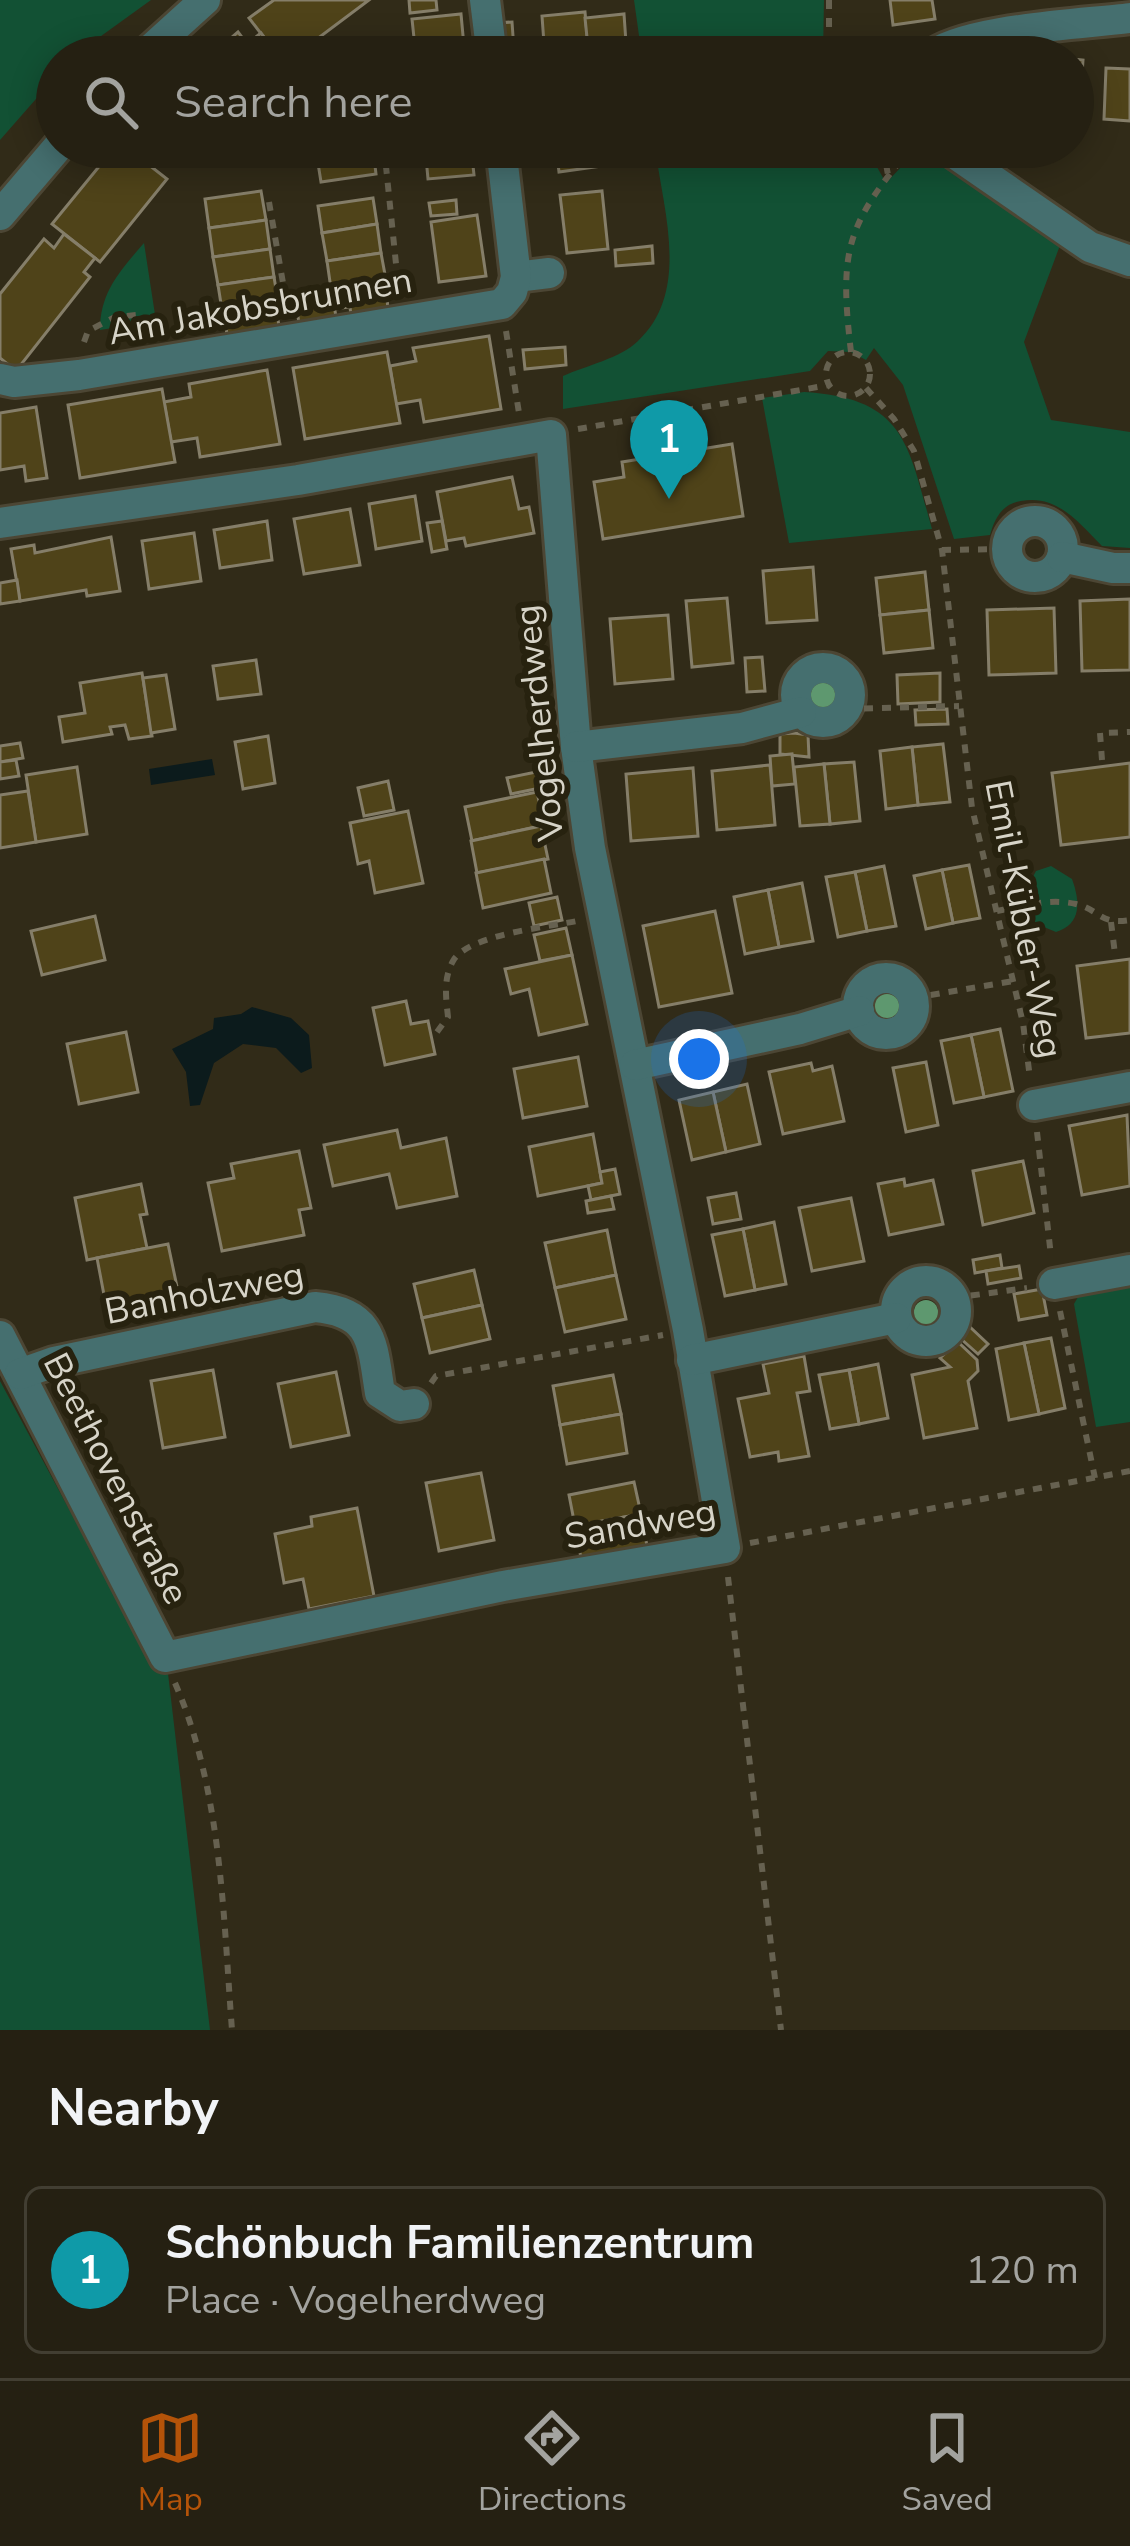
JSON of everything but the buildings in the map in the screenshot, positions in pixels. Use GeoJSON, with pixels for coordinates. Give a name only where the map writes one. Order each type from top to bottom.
{"type":"FeatureCollection","features":[{"type":"Feature","properties":{"kind":"street"},"geometry":{"type":"LineString","coordinates":[[165,36],[205,0]]}},
{"type":"Feature","properties":{"kind":"street"},"geometry":{"type":"LineString","coordinates":[[485,0],[489,36]]}},
{"type":"Feature","properties":{"kind":"street"},"geometry":{"type":"LineString","coordinates":[[987,36],[1130,18]]}},
{"type":"Feature","properties":{"kind":"street"},"geometry":{"type":"LineString","coordinates":[[0,215],[40,168]]}},
{"type":"Feature","properties":{"kind":"street"},"geometry":{"type":"LineString","coordinates":[[503,168],[509,290]]}},
{"type":"Feature","properties":{"kind":"street"},"geometry":{"type":"LineString","coordinates":[[975,168],[1090,247],[1130,261]]}},
{"type":"Feature","properties":{"kind":"street","name":"Am Jakobsbrunnen"},"geometry":{"type":"LineString","coordinates":[[0,380],[80,375],[401,321],[509,290],[549,273]]}},
{"type":"Feature","properties":{"kind":"street"},"geometry":{"type":"LineString","coordinates":[[0,523],[298,480],[537,437]]}},
{"type":"Feature","properties":{"kind":"street","name":"Vogelherdweg"},"geometry":{"type":"LineString","coordinates":[[537,437],[576,747],[604,915],[690,1345],[725,1548]]}},
{"type":"Feature","properties":{"kind":"street"},"geometry":{"type":"LineString","coordinates":[[1039,521],[1055,530],[1062,556],[1052,571],[1035,577],[1018,572],[1006,549],[1013,531],[1039,521]]}},
{"type":"Feature","properties":{"kind":"street"},"geometry":{"type":"LineString","coordinates":[[1062,556],[1130,568]]}},
{"type":"Feature","properties":{"kind":"street"},"geometry":{"type":"LineString","coordinates":[[576,747],[742,728],[801,712],[825,722],[846,709],[848,682],[835,670],[817,668],[797,686],[801,712]]}},
{"type":"Feature","properties":{"kind":"street"},"geometry":{"type":"LineString","coordinates":[[635,1065],[800,1030],[859,1011],[874,1032],[892,1033],[908,1024],[913,998]]}},
{"type":"Feature","properties":{"kind":"street"},"geometry":{"type":"LineString","coordinates":[[1034,1106],[1130,1087]]}},
{"type":"Feature","properties":{"kind":"street"},"geometry":{"type":"LineString","coordinates":[[1054,1284],[1130,1270]]}},
{"type":"Feature","properties":{"kind":"street"},"geometry":{"type":"LineString","coordinates":[[911,1285],[940,1285],[953,1298],[955,1318],[936,1340],[916,1340],[896,1318],[898,1299],[911,1285]]}},
{"type":"Feature","properties":{"kind":"street","name":"Banholzweg"},"geometry":{"type":"LineString","coordinates":[[20,1374],[54,1362],[315,1307],[334,1308],[359,1320],[371,1340],[380,1393],[400,1406],[414,1404]]}},
{"type":"Feature","properties":{"kind":"street"},"geometry":{"type":"LineString","coordinates":[[690,1345],[896,1318]]}},
{"type":"Feature","properties":{"kind":"street","name":"Beethovenstraße"},"geometry":{"type":"LineString","coordinates":[[0,1336],[165,1657]]}},
{"type":"Feature","properties":{"kind":"street","name":"Sandweg"},"geometry":{"type":"LineString","coordinates":[[165,1657],[523,1582],[725,1548]]}},
{"type":"Feature","properties":{"kind":"path"},"geometry":{"type":"LineString","coordinates":[[829,0],[829,36]]}},
{"type":"Feature","properties":{"kind":"path"},"geometry":{"type":"LineString","coordinates":[[386,168],[401,321]]}},
{"type":"Feature","properties":{"kind":"path"},"geometry":{"type":"LineString","coordinates":[[887,168],[888,175]]}},
{"type":"Feature","properties":{"kind":"path"},"geometry":{"type":"LineString","coordinates":[[850,352],[845,292],[848,247],[862,212],[894,168]]}},
{"type":"Feature","properties":{"kind":"path"},"geometry":{"type":"LineString","coordinates":[[269,202],[293,339]]}},
{"type":"Feature","properties":{"kind":"path"},"geometry":{"type":"LineString","coordinates":[[509,290],[537,437],[829,385],[843,396],[856,395],[866,388],[869,366],[862,356],[838,355],[828,364],[829,385]]}},
{"type":"Feature","properties":{"kind":"path"},"geometry":{"type":"LineString","coordinates":[[80,375],[88,331],[115,316],[136,314]]}},
{"type":"Feature","properties":{"kind":"path","name":"Emil-Kübler-Weg"},"geometry":{"type":"LineString","coordinates":[[866,388],[914,451],[942,550],[972,808],[1014,982],[1054,1284],[1095,1478]]}},
{"type":"Feature","properties":{"kind":"path"},"geometry":{"type":"LineString","coordinates":[[942,550],[1006,549]]}},
{"type":"Feature","properties":{"kind":"path"},"geometry":{"type":"LineString","coordinates":[[846,709],[959,706]]}},
{"type":"Feature","properties":{"kind":"path"},"geometry":{"type":"LineString","coordinates":[[1102,760],[1100,733],[1130,732]]}},
{"type":"Feature","properties":{"kind":"path"},"geometry":{"type":"LineString","coordinates":[[997,911],[1072,903],[1111,922],[1130,920]]}},
{"type":"Feature","properties":{"kind":"path"},"geometry":{"type":"LineString","coordinates":[[437,1032],[448,1017],[445,984],[454,959],[469,944],[604,915]]}},
{"type":"Feature","properties":{"kind":"path"},"geometry":{"type":"LineString","coordinates":[[1111,922],[1115,954]]}},
{"type":"Feature","properties":{"kind":"path"},"geometry":{"type":"LineString","coordinates":[[913,998],[1014,982]]}},
{"type":"Feature","properties":{"kind":"path"},"geometry":{"type":"LineString","coordinates":[[953,1298],[1054,1284]]}},
{"type":"Feature","properties":{"kind":"path"},"geometry":{"type":"LineString","coordinates":[[414,1404],[436,1376],[690,1345]]}},
{"type":"Feature","properties":{"kind":"path","name":"Sandweg"},"geometry":{"type":"LineString","coordinates":[[725,1548],[1130,1471]]}},
{"type":"Feature","properties":{"kind":"path"},"geometry":{"type":"LineString","coordinates":[[725,1548],[781,2030]]}},
{"type":"Feature","properties":{"kind":"path"},"geometry":{"type":"LineString","coordinates":[[165,1657],[198,1748],[214,1817],[232,2030]]}},
{"type":"Feature","properties":{"kind":"green space"},"geometry":{"type":"Polygon","coordinates":[[[0,0],[151,0],[101,36],[36,36],[36,99],[0,140],[0,0]]]}},
{"type":"Feature","properties":{"kind":"green space"},"geometry":{"type":"Polygon","coordinates":[[[634,0],[824,0],[823,36],[639,36],[634,0]]]}},
{"type":"Feature","properties":{"kind":"green space"},"geometry":{"type":"Polygon","coordinates":[[[658,168],[878,168],[886,183],[900,168],[958,168],[1062,240],[1024,342],[1051,420],[1130,432],[1130,548],[1102,546],[1066,512],[1034,500],[1004,509],[990,535],[954,539],[903,385],[874,348],[866,360],[851,352],[828,351],[810,371],[563,409],[563,376],[631,347],[654,321],[669,274],[658,168]]]}},
{"type":"Feature","properties":{"kind":"green space"},"geometry":{"type":"Polygon","coordinates":[[[144,243],[156,321],[100,330],[108,293],[144,243]]]}},
{"type":"Feature","properties":{"kind":"green space"},"geometry":{"type":"Polygon","coordinates":[[[804,392],[838,396],[883,416],[908,450],[932,529],[789,543],[762,398],[804,392]]]}},
{"type":"Feature","properties":{"kind":"green space"},"geometry":{"type":"Polygon","coordinates":[[[1051,866],[1072,879],[1077,895],[1075,918],[1056,932],[1034,923],[1025,892],[1036,871],[1051,866]]]}},
{"type":"Feature","properties":{"kind":"green space"},"geometry":{"type":"Polygon","coordinates":[[[1130,1281],[1130,1422],[1096,1427],[1074,1304],[1082,1290],[1130,1281]]]}},
{"type":"Feature","properties":{"kind":"green space"},"geometry":{"type":"Polygon","coordinates":[[[0,1381],[154,1667],[167,1665],[210,2030],[0,2030],[0,1381]]]}},
{"type":"Feature","properties":{"kind":"shaded area"},"geometry":{"type":"Polygon","coordinates":[[[212,759],[215,775],[151,785],[149,769],[212,759]]]}},
{"type":"Feature","properties":{"kind":"shaded area"},"geometry":{"type":"Polygon","coordinates":[[[252,1007],[291,1018],[309,1035],[312,1068],[301,1073],[276,1048],[243,1044],[214,1063],[200,1105],[190,1106],[186,1072],[172,1049],[213,1029],[214,1018],[241,1014],[252,1007]]]}},
{"type":"Feature","properties":{"kind":"place","name":"Schönbuch Familienzentrum"},"geometry":{"type":"Point","coordinates":[669,499]}}]}
